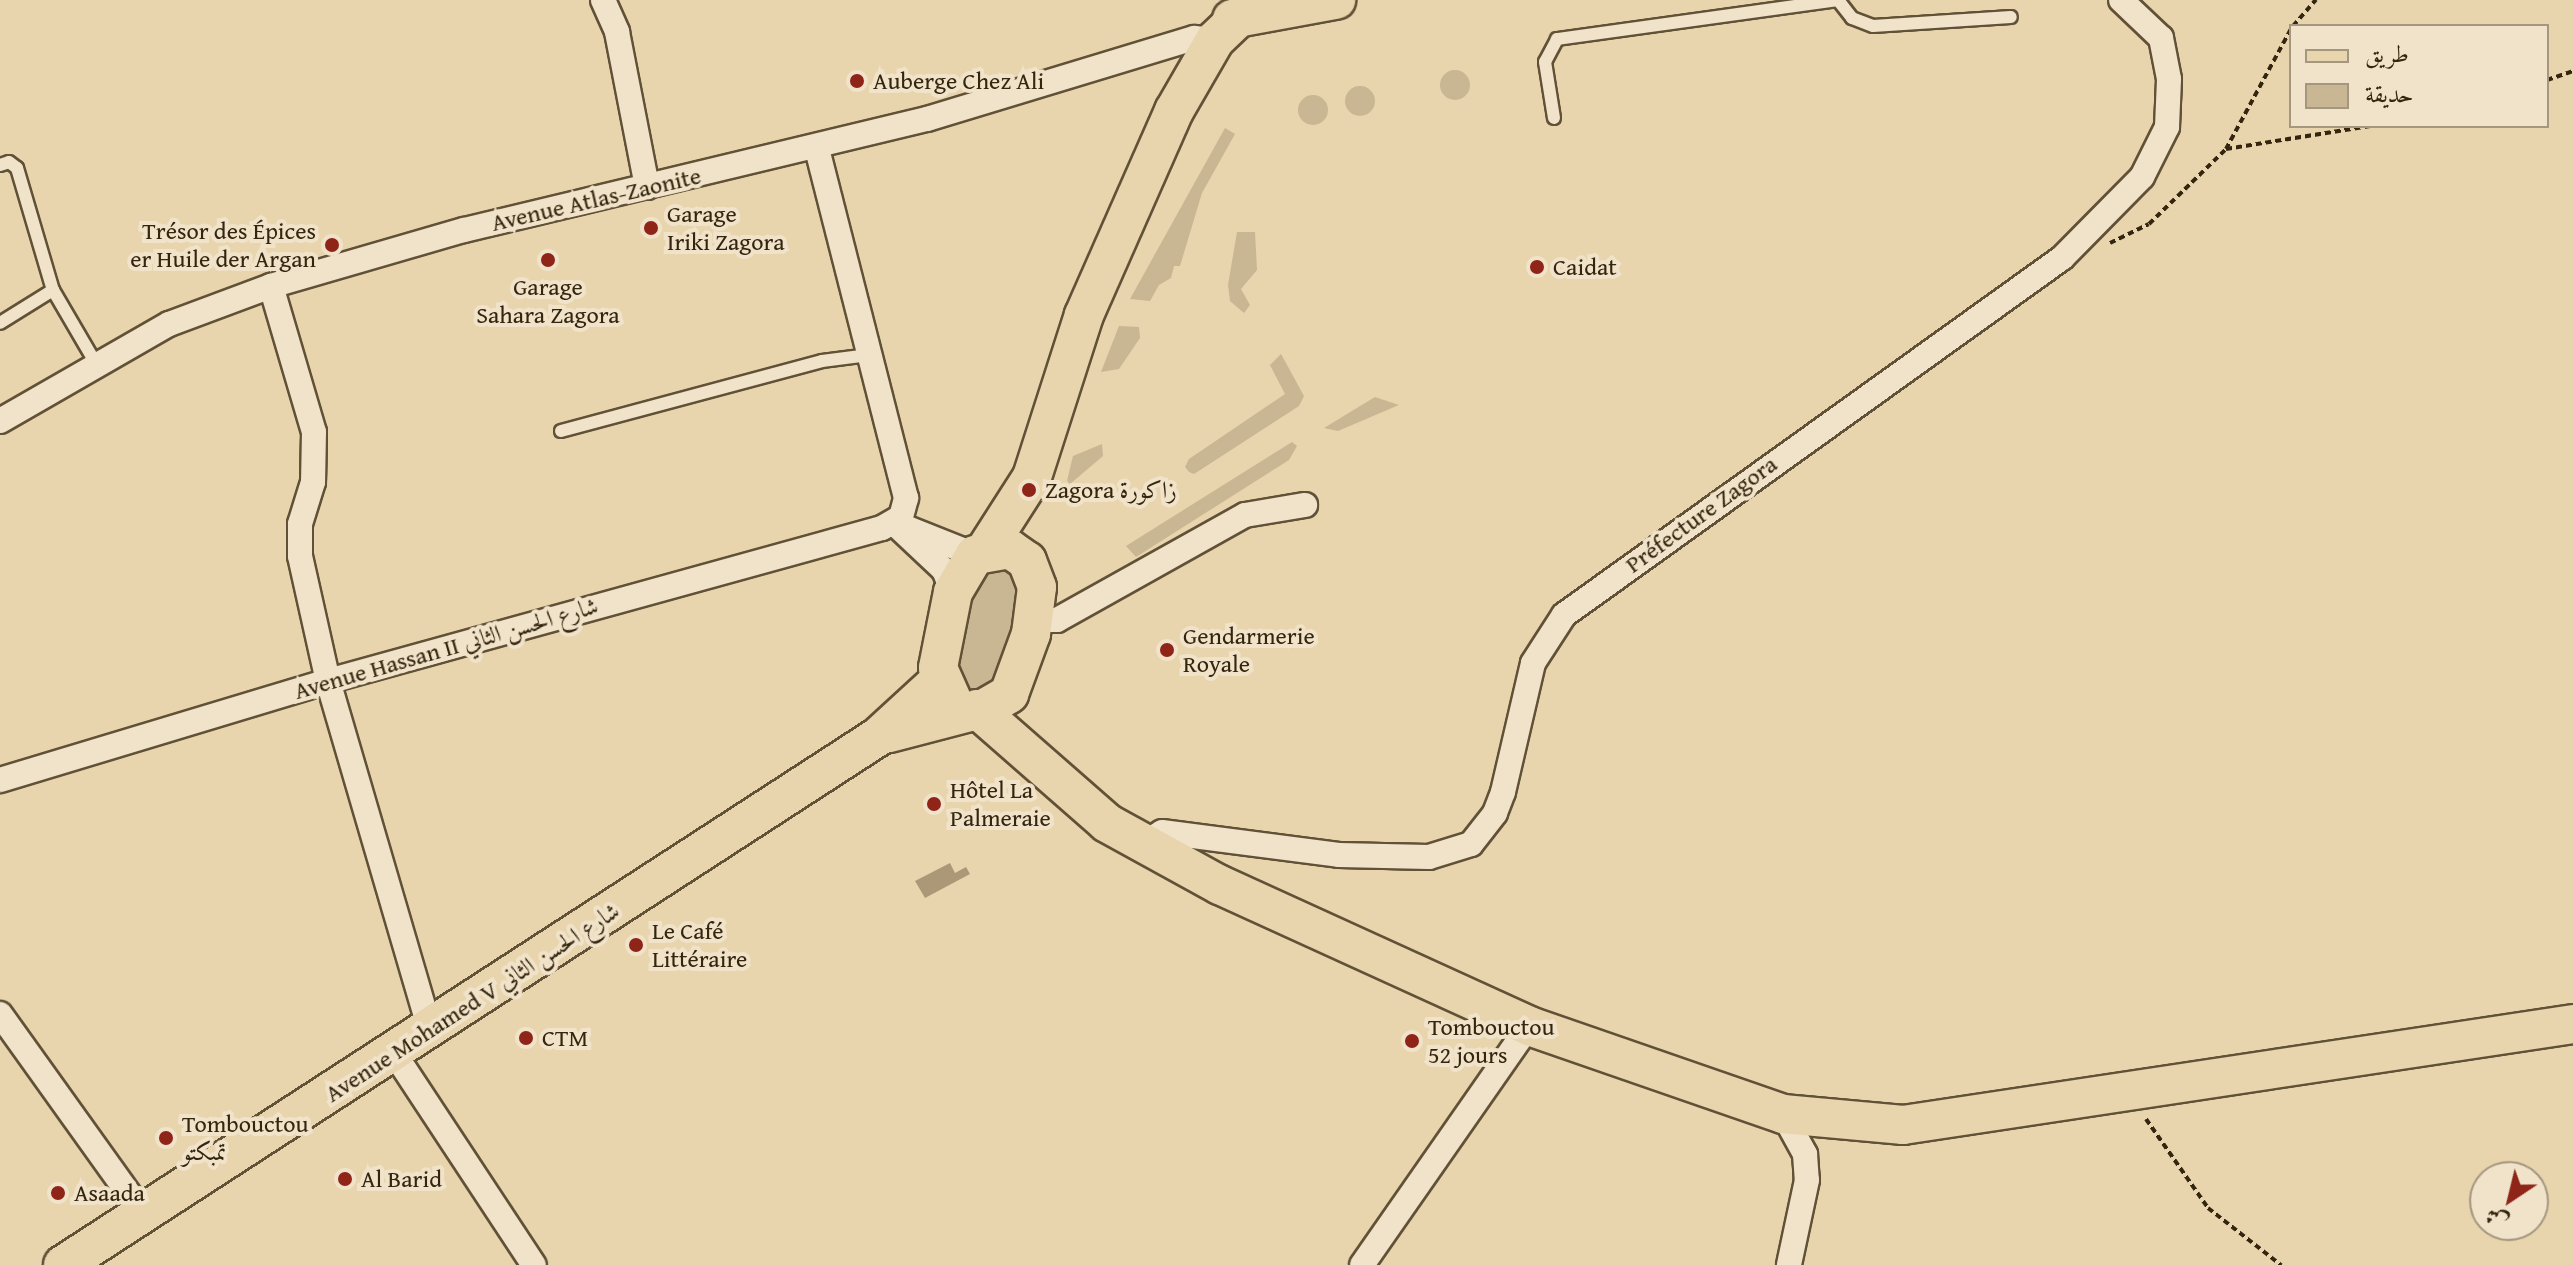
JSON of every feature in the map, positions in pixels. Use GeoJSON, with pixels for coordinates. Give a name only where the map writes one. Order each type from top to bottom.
{"type":"FeatureCollection","features":[{"type":"Feature","properties":{"kind":"main road"},"geometry":{"type":"LineString","coordinates":[[1336,0],[1235,20],[1174,111],[1114,239],[1032,477],[953,592],[940,648],[940,680],[947,696],[985,704],[1071,795],[1143,844],[1274,911],[1529,1026],[1783,1114],[1863,1126],[1903,1125],[2573,1024]]}},
{"type":"Feature","properties":{"kind":"main road"},"geometry":{"type":"LineString","coordinates":[[879,736],[985,704],[1034,620],[1032,477]]}},
{"type":"Feature","properties":{"kind":"main road"},"geometry":{"type":"LineString","coordinates":[[981,552],[1010,549],[1032,569]]}},
{"type":"Feature","properties":{"kind":"main road"},"geometry":{"type":"LineString","coordinates":[[879,736],[940,680]]}},
{"type":"Feature","properties":{"kind":"main road","name":"Avenue Mohamed V شارع الحسن الثاني"},"geometry":{"type":"LineString","coordinates":[[63,1265],[430,1030],[879,736]]}},
{"type":"Feature","properties":{"kind":"street"},"geometry":{"type":"LineString","coordinates":[[603,0],[617,32],[647,187]]}},
{"type":"Feature","properties":{"kind":"street","name":"Préfecture Zagora"},"geometry":{"type":"LineString","coordinates":[[1143,844],[1162,832],[1339,855],[1429,857],[1471,844],[1495,813],[1503,792],[1533,663],[1564,615],[2062,258],[2137,183],[2167,127],[2169,79],[2161,38],[2121,0]]}},
{"type":"Feature","properties":{"kind":"street","name":"Avenue Atlas-Zaonite"},"geometry":{"type":"LineString","coordinates":[[0,421],[95,362],[169,324],[271,286],[464,230],[817,148],[1194,38],[1235,20]]}},
{"type":"Feature","properties":{"kind":"street"},"geometry":{"type":"LineString","coordinates":[[817,148],[906,498],[905,510],[894,523]]}},
{"type":"Feature","properties":{"kind":"street"},"geometry":{"type":"LineString","coordinates":[[271,286],[314,432],[313,482],[299,538],[328,681],[430,1030]]}},
{"type":"Feature","properties":{"kind":"street"},"geometry":{"type":"LineString","coordinates":[[1034,620],[1057,620],[1245,515],[1305,505]]}},
{"type":"Feature","properties":{"kind":"street"},"geometry":{"type":"LineString","coordinates":[[894,523],[981,552]]}},
{"type":"Feature","properties":{"kind":"street"},"geometry":{"type":"LineString","coordinates":[[894,523],[944,570],[953,592]]}},
{"type":"Feature","properties":{"kind":"street","name":"Avenue Hassan II شارع الحسن الثاني"},"geometry":{"type":"LineString","coordinates":[[0,780],[328,681],[894,523]]}},
{"type":"Feature","properties":{"kind":"street"},"geometry":{"type":"LineString","coordinates":[[0,1014],[143,1214]]}},
{"type":"Feature","properties":{"kind":"street"},"geometry":{"type":"LineString","coordinates":[[1362,1265],[1529,1026]]}},
{"type":"Feature","properties":{"kind":"street"},"geometry":{"type":"LineString","coordinates":[[394,1053],[534,1265]]}},
{"type":"Feature","properties":{"kind":"street"},"geometry":{"type":"LineString","coordinates":[[1783,1114],[1805,1154],[1807,1180],[1789,1265]]}},
{"type":"Feature","properties":{"kind":"lane"},"geometry":{"type":"LineString","coordinates":[[1554,118],[1545,62],[1557,39],[1837,0],[1852,18],[1873,26],[2011,17]]}},
{"type":"Feature","properties":{"kind":"lane"},"geometry":{"type":"LineString","coordinates":[[0,165],[9,162],[17,168],[53,290],[95,362]]}},
{"type":"Feature","properties":{"kind":"lane"},"geometry":{"type":"LineString","coordinates":[[0,323],[53,290]]}},
{"type":"Feature","properties":{"kind":"lane"},"geometry":{"type":"LineString","coordinates":[[561,431],[822,361],[869,355]]}},
{"type":"Feature","properties":{"kind":"path"},"geometry":{"type":"LineString","coordinates":[[2295,24],[2316,0]]}},
{"type":"Feature","properties":{"kind":"path"},"geometry":{"type":"LineString","coordinates":[[2062,258],[2135,234],[2226,149],[2289,34]]}},
{"type":"Feature","properties":{"kind":"path"},"geometry":{"type":"LineString","coordinates":[[2549,79],[2573,71]]}},
{"type":"Feature","properties":{"kind":"path"},"geometry":{"type":"LineString","coordinates":[[2226,149],[2357,128]]}},
{"type":"Feature","properties":{"kind":"path"},"geometry":{"type":"LineString","coordinates":[[2129,1093],[2208,1208],[2281,1265]]}},
{"type":"Feature","properties":{"kind":"green space"},"geometry":{"type":"Polygon","coordinates":[[[1455,70],[1466,74],[1470,85],[1466,96],[1455,100],[1444,96],[1440,85],[1444,74],[1455,70]]]}},
{"type":"Feature","properties":{"kind":"green space"},"geometry":{"type":"Polygon","coordinates":[[[1360,86],[1371,90],[1375,101],[1371,112],[1360,116],[1349,112],[1345,101],[1349,90],[1360,86]]]}},
{"type":"Feature","properties":{"kind":"green space"},"geometry":{"type":"Polygon","coordinates":[[[1313,95],[1324,99],[1328,110],[1324,121],[1313,125],[1302,121],[1298,110],[1302,99],[1313,95]]]}},
{"type":"Feature","properties":{"kind":"green space"},"geometry":{"type":"Polygon","coordinates":[[[1225,128],[1235,134],[1202,193],[1180,266],[1174,266],[1171,278],[1159,285],[1150,301],[1130,299],[1225,128]]]}},
{"type":"Feature","properties":{"kind":"green space"},"geometry":{"type":"Polygon","coordinates":[[[1237,232],[1255,232],[1257,270],[1241,289],[1250,305],[1244,313],[1230,301],[1228,285],[1237,232]]]}},
{"type":"Feature","properties":{"kind":"green space"},"geometry":{"type":"Polygon","coordinates":[[[1119,326],[1139,327],[1140,338],[1119,369],[1101,372],[1119,326]]]}},
{"type":"Feature","properties":{"kind":"green space"},"geometry":{"type":"Polygon","coordinates":[[[1281,354],[1304,396],[1299,406],[1194,474],[1189,472],[1185,467],[1189,459],[1285,394],[1270,365],[1281,354]]]}},
{"type":"Feature","properties":{"kind":"green space"},"geometry":{"type":"Polygon","coordinates":[[[1375,397],[1399,405],[1338,431],[1324,428],[1375,397]]]}},
{"type":"Feature","properties":{"kind":"green space"},"geometry":{"type":"Polygon","coordinates":[[[1292,442],[1297,446],[1289,460],[1136,557],[1126,546],[1292,442]]]}},
{"type":"Feature","properties":{"kind":"green space"},"geometry":{"type":"Polygon","coordinates":[[[1102,444],[1103,456],[1070,484],[1067,481],[1073,456],[1102,444]]]}},
{"type":"Feature","properties":{"kind":"green space"},"geometry":{"type":"Polygon","coordinates":[[[992,565],[1014,570],[1023,603],[998,685],[971,697],[953,674],[961,608],[992,565]]]}},
{"type":"Feature","properties":{"kind":"shaded area"},"geometry":{"type":"Polygon","coordinates":[[[950,863],[955,873],[966,867],[970,874],[925,898],[915,881],[950,863]]]}},
{"type":"Feature","properties":{"kind":"place","name":"Auberge Chez Ali"},"geometry":{"type":"Point","coordinates":[857,81]}},
{"type":"Feature","properties":{"kind":"place","name":"Garage Iriki Zagora"},"geometry":{"type":"Point","coordinates":[651,228]}},
{"type":"Feature","properties":{"kind":"place","name":"Trésor des Épices er Huile der Argan"},"geometry":{"type":"Point","coordinates":[332,245]}},
{"type":"Feature","properties":{"kind":"place","name":"Garage Sahara Zagora"},"geometry":{"type":"Point","coordinates":[548,260]}},
{"type":"Feature","properties":{"kind":"place","name":"Caidat"},"geometry":{"type":"Point","coordinates":[1537,267]}},
{"type":"Feature","properties":{"kind":"place","name":"Zagora زاكورة"},"geometry":{"type":"Point","coordinates":[1029,490]}},
{"type":"Feature","properties":{"kind":"place","name":"Gendarmerie Royale"},"geometry":{"type":"Point","coordinates":[1167,650]}},
{"type":"Feature","properties":{"kind":"place","name":"Hôtel La Palmeraie"},"geometry":{"type":"Point","coordinates":[934,804]}},
{"type":"Feature","properties":{"kind":"place","name":"Le Café Littéraire"},"geometry":{"type":"Point","coordinates":[636,945]}},
{"type":"Feature","properties":{"kind":"place","name":"CTM"},"geometry":{"type":"Point","coordinates":[526,1038]}},
{"type":"Feature","properties":{"kind":"place","name":"Tombouctou 52 jours"},"geometry":{"type":"Point","coordinates":[1412,1041]}},
{"type":"Feature","properties":{"kind":"place","name":"Tombouctou تمبكتو"},"geometry":{"type":"Point","coordinates":[166,1138]}},
{"type":"Feature","properties":{"kind":"place","name":"Al Barid"},"geometry":{"type":"Point","coordinates":[345,1179]}},
{"type":"Feature","properties":{"kind":"place","name":"Asaada"},"geometry":{"type":"Point","coordinates":[58,1193]}}]}
